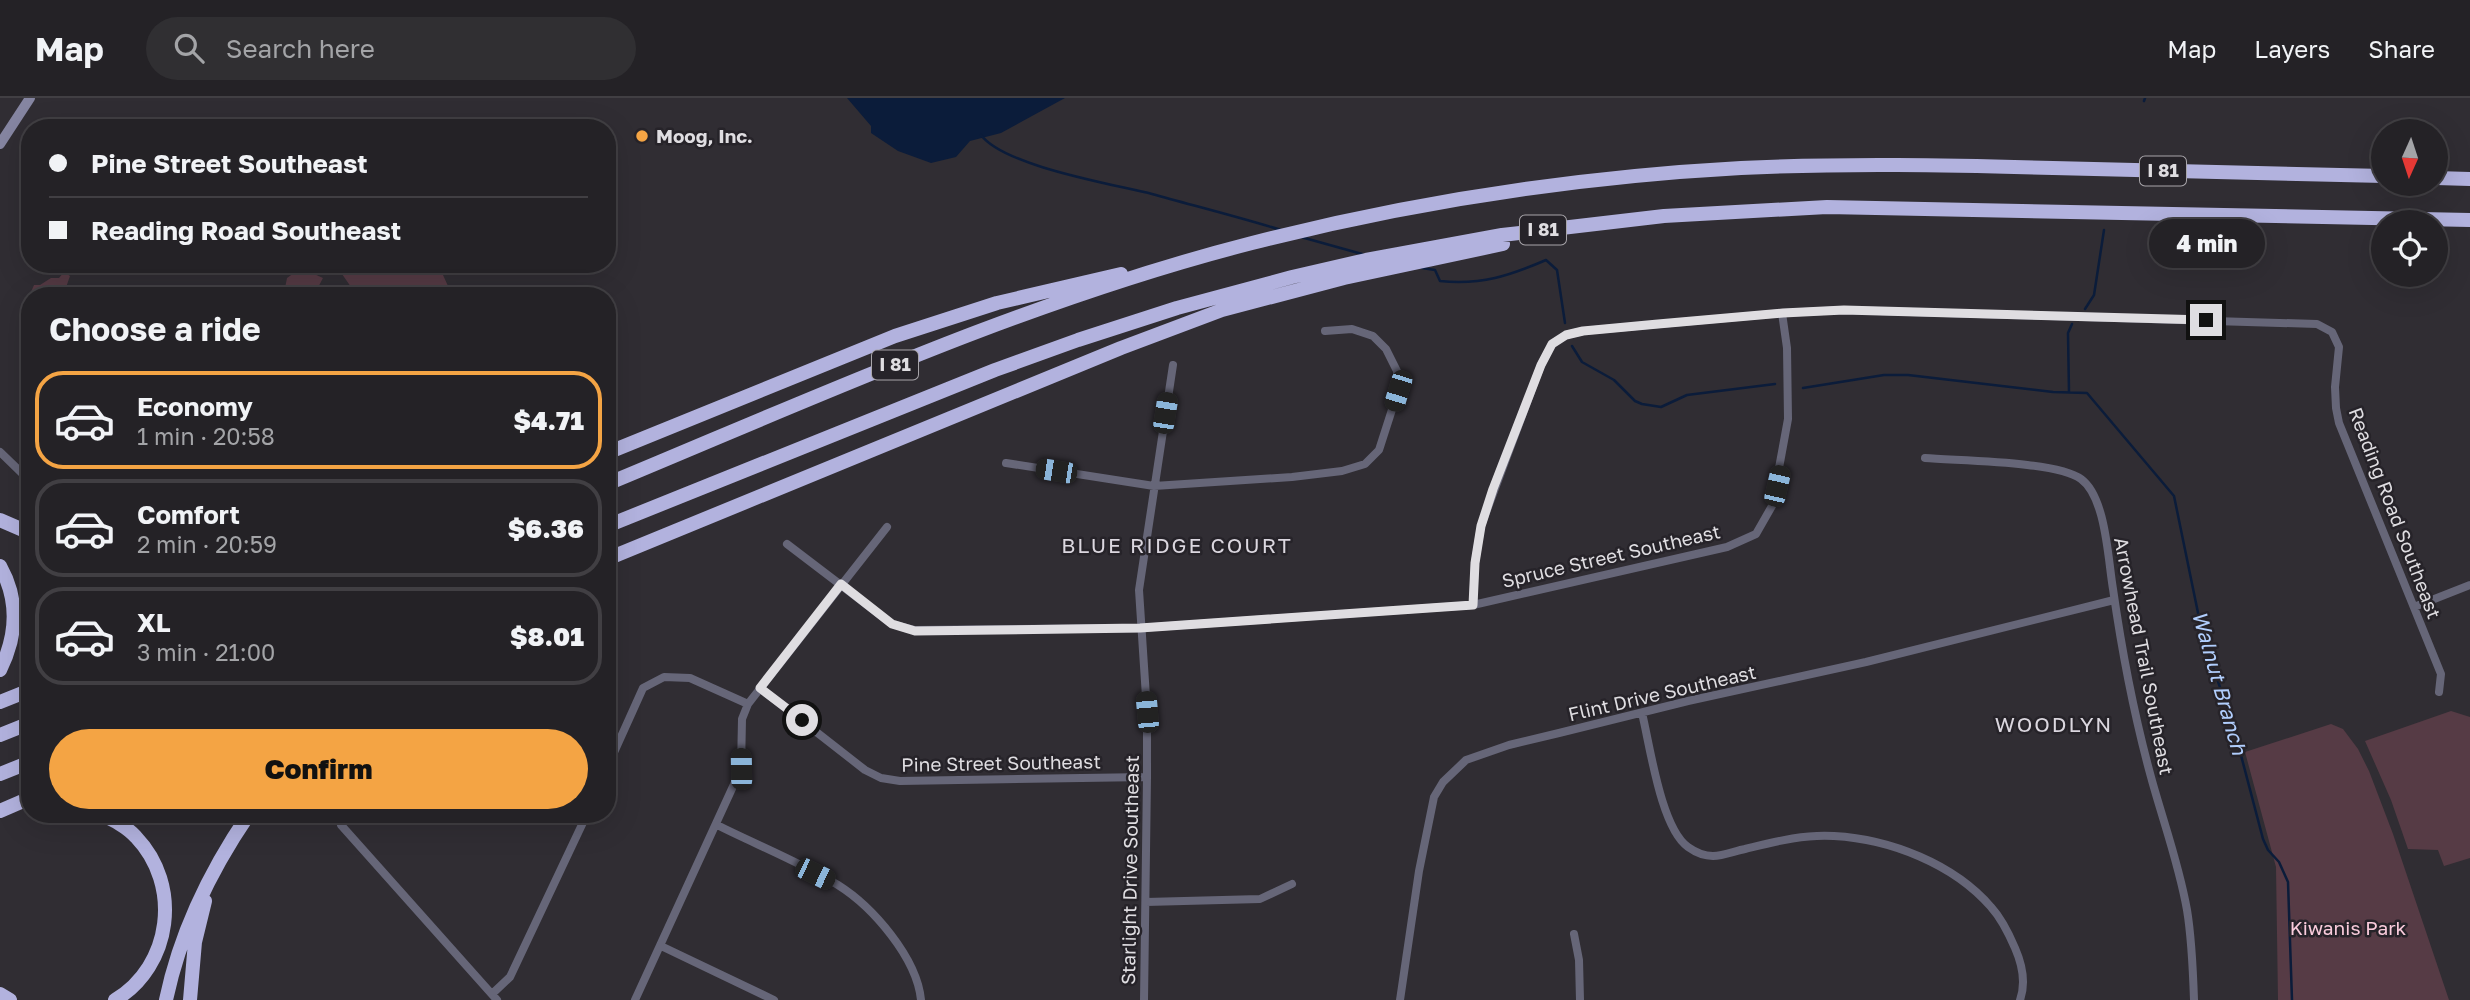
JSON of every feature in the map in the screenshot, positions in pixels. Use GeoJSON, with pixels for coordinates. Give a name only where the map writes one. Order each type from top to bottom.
{"type":"FeatureCollection","features":[{"type":"Feature","properties":{"kind":"highway","name":"I 81"},"geometry":{"type":"LineString","coordinates":[[616,480],[984,329],[1188,261],[1320,227],[1436,204],[1539,187],[1665,173],[1849,165],[2371,176]]}},
{"type":"Feature","properties":{"kind":"highway"},"geometry":{"type":"LineString","coordinates":[[2448,178],[2470,179]]}},
{"type":"Feature","properties":{"kind":"highway","name":"I 81"},"geometry":{"type":"LineString","coordinates":[[616,522],[995,370],[1078,340],[1177,308],[1292,277],[1366,260],[1502,235],[1600,222],[1729,211],[1827,207],[2470,220]]}},
{"type":"Feature","properties":{"kind":"highway"},"geometry":{"type":"LineString","coordinates":[[616,555],[1058,374],[1222,310],[1344,278],[1600,222]]}},
{"type":"Feature","properties":{"kind":"highway"},"geometry":{"type":"LineString","coordinates":[[616,449],[850,353],[946,318],[1044,290],[1188,261]]}},
{"type":"Feature","properties":{"kind":"highway"},"geometry":{"type":"LineString","coordinates":[[0,520],[21,529]]}},
{"type":"Feature","properties":{"kind":"highway"},"geometry":{"type":"LineString","coordinates":[[0,566],[12,592],[15,622],[8,654],[0,670]]}},
{"type":"Feature","properties":{"kind":"highway"},"geometry":{"type":"LineString","coordinates":[[0,702],[21,694]]}},
{"type":"Feature","properties":{"kind":"highway"},"geometry":{"type":"LineString","coordinates":[[0,735],[21,727]]}},
{"type":"Feature","properties":{"kind":"highway"},"geometry":{"type":"LineString","coordinates":[[0,774],[21,766]]}},
{"type":"Feature","properties":{"kind":"highway"},"geometry":{"type":"LineString","coordinates":[[0,812],[21,802]]}},
{"type":"Feature","properties":{"kind":"highway"},"geometry":{"type":"LineString","coordinates":[[0,812],[21,810]]}},
{"type":"Feature","properties":{"kind":"highway"},"geometry":{"type":"LineString","coordinates":[[115,1000],[138,982],[156,955],[164,928],[165,898],[155,863],[135,836],[120,823]]}},
{"type":"Feature","properties":{"kind":"highway"},"geometry":{"type":"LineString","coordinates":[[166,1000],[190,920],[213,872],[243,823]]}},
{"type":"Feature","properties":{"kind":"highway"},"geometry":{"type":"LineString","coordinates":[[190,1000],[195,942],[213,872]]}},
{"type":"Feature","properties":{"kind":"highway"},"geometry":{"type":"LineString","coordinates":[[0,994],[10,1000]]}},
{"type":"Feature","properties":{"kind":"street"},"geometry":{"type":"LineString","coordinates":[[0,144],[30,98]]}},
{"type":"Feature","properties":{"kind":"street","name":"Reading Road Southeast"},"geometry":{"type":"LineString","coordinates":[[1473,605],[1475,563],[1481,526],[1541,365],[1552,344],[1566,335],[1583,331],[1783,313],[1844,310],[2317,324],[2332,332],[2339,347],[2335,387],[2339,423],[2441,674],[2439,692]]}},
{"type":"Feature","properties":{"kind":"street","name":"Spruce Street Southeast"},"geometry":{"type":"LineString","coordinates":[[787,544],[892,624],[915,631],[1140,628],[1473,605],[1727,547],[1756,534],[1772,506],[1788,419],[1787,348],[1783,313]]}},
{"type":"Feature","properties":{"kind":"street"},"geometry":{"type":"LineString","coordinates":[[1006,463],[1154,486],[1292,477],[1342,471],[1365,464],[1379,450],[1398,391],[1397,371],[1386,349],[1373,336],[1352,329],[1325,331]]}},
{"type":"Feature","properties":{"kind":"street","name":"Starlight Drive Southeast"},"geometry":{"type":"LineString","coordinates":[[1144,1000],[1147,712],[1139,590],[1173,365]]}},
{"type":"Feature","properties":{"kind":"street"},"geometry":{"type":"LineString","coordinates":[[0,452],[21,472]]}},
{"type":"Feature","properties":{"kind":"street","name":"Arrowhead Trail Southeast"},"geometry":{"type":"LineString","coordinates":[[1924,458],[2067,471],[2083,480],[2094,493],[2100,510],[2114,600],[2151,776],[2187,910],[2194,1000]]}},
{"type":"Feature","properties":{"kind":"street"},"geometry":{"type":"LineString","coordinates":[[635,1000],[741,769],[742,719],[748,704],[887,527]]}},
{"type":"Feature","properties":{"kind":"street"},"geometry":{"type":"LineString","coordinates":[[2414,607],[2470,585]]}},
{"type":"Feature","properties":{"kind":"street","name":"Flint Drive Southeast"},"geometry":{"type":"LineString","coordinates":[[1400,1000],[1419,871],[1434,797],[1443,782],[1466,760],[1509,745],[1866,662],[2114,600]]}},
{"type":"Feature","properties":{"kind":"street"},"geometry":{"type":"LineString","coordinates":[[616,748],[643,688],[664,677],[690,678],[748,704]]}},
{"type":"Feature","properties":{"kind":"street","name":"Pine Street Southeast"},"geometry":{"type":"LineString","coordinates":[[760,688],[865,770],[881,778],[900,781],[1147,777]]}},
{"type":"Feature","properties":{"kind":"street"},"geometry":{"type":"LineString","coordinates":[[1642,713],[1670,825],[1687,846],[1698,853],[1713,856],[1785,839],[1836,836],[1897,848],[1929,861],[1963,882],[1992,907],[2007,930],[2019,957],[2023,975],[2020,1000]]}},
{"type":"Feature","properties":{"kind":"street"},"geometry":{"type":"LineString","coordinates":[[341,823],[494,997],[510,976],[583,823]]}},
{"type":"Feature","properties":{"kind":"street"},"geometry":{"type":"LineString","coordinates":[[717,825],[840,886],[881,922],[909,961],[919,984],[921,1000]]}},
{"type":"Feature","properties":{"kind":"street"},"geometry":{"type":"LineString","coordinates":[[1146,902],[1260,899],[1292,884]]}},
{"type":"Feature","properties":{"kind":"street"},"geometry":{"type":"LineString","coordinates":[[1574,934],[1579,960],[1580,1000]]}},
{"type":"Feature","properties":{"kind":"street"},"geometry":{"type":"LineString","coordinates":[[661,946],[774,1000]]}},
{"type":"Feature","properties":{"kind":"green space"},"geometry":{"type":"Polygon","coordinates":[[[63,273],[70,276],[66,287],[33,287],[51,278],[59,278],[63,273]]]}},
{"type":"Feature","properties":{"kind":"green space"},"geometry":{"type":"Polygon","coordinates":[[[294,273],[312,273],[323,278],[318,287],[285,287],[287,278],[294,273]]]}},
{"type":"Feature","properties":{"kind":"green space"},"geometry":{"type":"Polygon","coordinates":[[[341,273],[442,273],[448,286],[446,287],[351,287],[341,273]]]}},
{"type":"Feature","properties":{"kind":"green space"},"geometry":{"type":"Polygon","coordinates":[[[2451,711],[2470,717],[2470,858],[2444,866],[2438,850],[2408,849],[2391,800],[2365,741],[2451,711]]]}},
{"type":"Feature","properties":{"kind":"green space","name":"Kiwanis Park"},"geometry":{"type":"Polygon","coordinates":[[[2331,724],[2343,729],[2358,749],[2369,771],[2449,1000],[2278,1000],[2276,867],[2245,752],[2331,724]]]}},
{"type":"Feature","properties":{"kind":"water"},"geometry":{"type":"Polygon","coordinates":[[[847,98],[1065,98],[1001,133],[970,141],[956,157],[931,163],[898,151],[871,133],[871,126],[847,98]]]}},
{"type":"Feature","properties":{"kind":"waterway"},"geometry":{"type":"LineString","coordinates":[[981,135],[993,146],[1035,165],[1281,230]]}},
{"type":"Feature","properties":{"kind":"waterway","name":"Walnut Branch"},"geometry":{"type":"LineString","coordinates":[[2085,309],[2094,295],[2104,230]]}},
{"type":"Feature","properties":{"kind":"waterway"},"geometry":{"type":"LineString","coordinates":[[1301,237],[1362,254]]}},
{"type":"Feature","properties":{"kind":"waterway"},"geometry":{"type":"LineString","coordinates":[[1422,268],[1435,270],[1440,281],[1469,282],[1507,275],[1546,260],[1557,270],[1565,323]]}},
{"type":"Feature","properties":{"kind":"waterway","name":"Walnut Branch"},"geometry":{"type":"LineString","coordinates":[[2069,392],[2068,333],[2072,324]]}},
{"type":"Feature","properties":{"kind":"waterway"},"geometry":{"type":"LineString","coordinates":[[1572,346],[1582,362],[1614,380],[1635,401],[1642,404],[1661,407],[1687,395],[1775,384]]}},
{"type":"Feature","properties":{"kind":"waterway","name":"Walnut Branch"},"geometry":{"type":"LineString","coordinates":[[1803,388],[1884,375],[1908,375],[2053,392],[2087,393],[2174,496],[2204,642],[2232,721],[2263,839],[2268,850],[2279,862],[2288,882],[2292,1000]]}},
{"type":"Feature","properties":{"kind":"place","name":"Moog, Inc."},"geometry":{"type":"Point","coordinates":[642,136]}},
{"type":"Feature","properties":{"kind":"district","name":"BLUE RIDGE COURT"},"geometry":{"type":"Point","coordinates":[1177,546]}},
{"type":"Feature","properties":{"kind":"district","name":"WOODLYN"},"geometry":{"type":"Point","coordinates":[2054,725]}},
{"type":"Feature","properties":{"kind":"route"},"geometry":{"type":"LineString","coordinates":[[802,720],[760,688],[841,584],[892,624],[915,631],[1140,628],[1473,605],[1475,563],[1481,526],[1493,489],[1541,365],[1552,344],[1566,335],[1658,324],[1844,310],[2206,320]]}}]}
